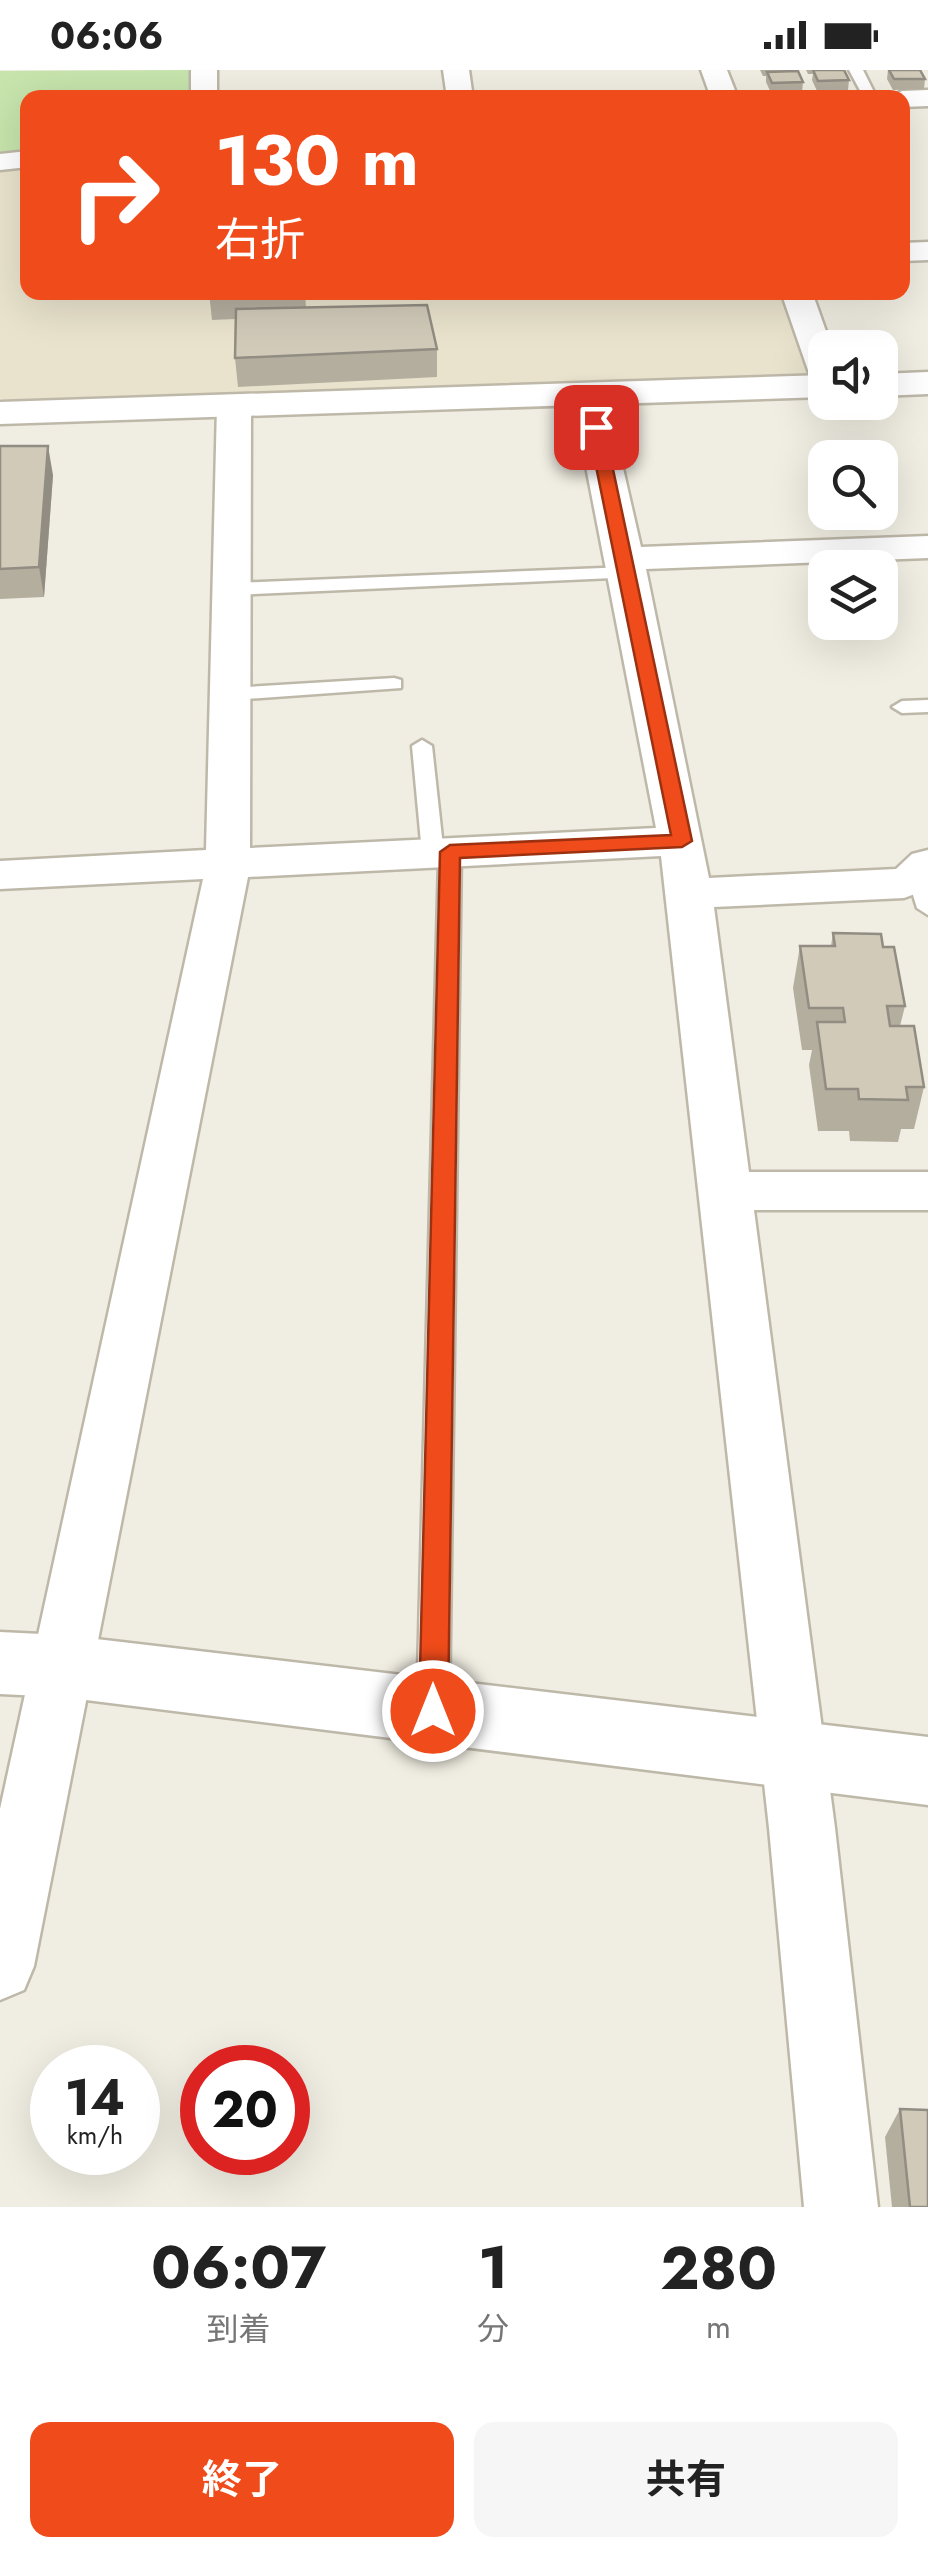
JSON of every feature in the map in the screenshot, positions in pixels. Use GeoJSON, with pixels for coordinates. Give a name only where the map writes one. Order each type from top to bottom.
{"type":"FeatureCollection","features":[{"type":"Feature","properties":{"kind":"street"},"geometry":{"type":"LineString","coordinates":[[799,300],[809,330]]}},
{"type":"Feature","properties":{"kind":"street"},"geometry":{"type":"LineString","coordinates":[[898,384],[928,383]]}},
{"type":"Feature","properties":{"kind":"street"},"geometry":{"type":"LineString","coordinates":[[0,414],[808,387]]}},
{"type":"Feature","properties":{"kind":"street"},"geometry":{"type":"LineString","coordinates":[[588,394],[690,894],[792,1753],[841,2207]]}},
{"type":"Feature","properties":{"kind":"street"},"geometry":{"type":"LineString","coordinates":[[0,1966],[31,1664],[228,866],[234,406]]}},
{"type":"Feature","properties":{"kind":"street"},"geometry":{"type":"LineString","coordinates":[[626,566],[928,547]]}},
{"type":"Feature","properties":{"kind":"street"},"geometry":{"type":"LineString","coordinates":[[0,874],[228,866],[682,841]]}},
{"type":"Feature","properties":{"kind":"street"},"geometry":{"type":"LineString","coordinates":[[690,894],[925,883]]}},
{"type":"Feature","properties":{"kind":"street"},"geometry":{"type":"LineString","coordinates":[[725,1191],[928,1191]]}},
{"type":"Feature","properties":{"kind":"street"},"geometry":{"type":"LineString","coordinates":[[31,1664],[928,1771]]}},
{"type":"Feature","properties":{"kind":"lane"},"geometry":{"type":"LineString","coordinates":[[233,589],[626,566]]}},
{"type":"Feature","properties":{"kind":"lane"},"geometry":{"type":"LineString","coordinates":[[231,694],[394,684]]}},
{"type":"Feature","properties":{"kind":"lane"},"geometry":{"type":"LineString","coordinates":[[902,707],[928,706]]}},
{"type":"Feature","properties":{"kind":"lane"},"geometry":{"type":"LineString","coordinates":[[422,746],[442,852],[433,1711]]}},
{"type":"Feature","properties":{"kind":"shaded area"},"geometry":{"type":"Polygon","coordinates":[[[20,168],[20,300],[782,300],[808,374],[808,377],[0,398],[0,169],[20,168]]]}},
{"type":"Feature","properties":{"kind":"green space"},"geometry":{"type":"Polygon","coordinates":[[[195,70],[196,90],[20,90],[20,152],[0,153],[0,71],[195,70]]]}},
{"type":"Feature","properties":{"kind":"building"},"geometry":{"type":"Polygon","coordinates":[[[813,70],[844,70],[849,80],[818,81],[813,70]]]}},
{"type":"Feature","properties":{"kind":"building"},"geometry":{"type":"Polygon","coordinates":[[[889,70],[920,70],[925,79],[894,79],[889,70]]]}},
{"type":"Feature","properties":{"kind":"building"},"geometry":{"type":"Polygon","coordinates":[[[798,71],[803,82],[772,83],[767,72],[798,71]]]}},
{"type":"Feature","properties":{"kind":"building"},"geometry":{"type":"Polygon","coordinates":[[[427,305],[437,349],[235,358],[236,309],[427,305]]]}},
{"type":"Feature","properties":{"kind":"building"},"geometry":{"type":"Polygon","coordinates":[[[0,446],[48,446],[39,567],[0,569],[0,446]]]}},
{"type":"Feature","properties":{"kind":"building"},"geometry":{"type":"Polygon","coordinates":[[[833,933],[881,934],[883,947],[894,947],[905,1006],[887,1006],[890,1026],[914,1026],[924,1087],[906,1087],[908,1100],[859,1099],[858,1089],[826,1089],[817,1022],[845,1022],[843,1008],[809,1008],[800,946],[835,946],[833,933]]]}},
{"type":"Feature","properties":{"kind":"building"},"geometry":{"type":"Polygon","coordinates":[[[900,2109],[928,2110],[928,2207],[910,2207],[900,2109]]]}},
{"type":"Feature","properties":{"kind":"route"},"geometry":{"type":"LineString","coordinates":[[433,1711],[450,852],[682,841],[596,427]]}}]}
